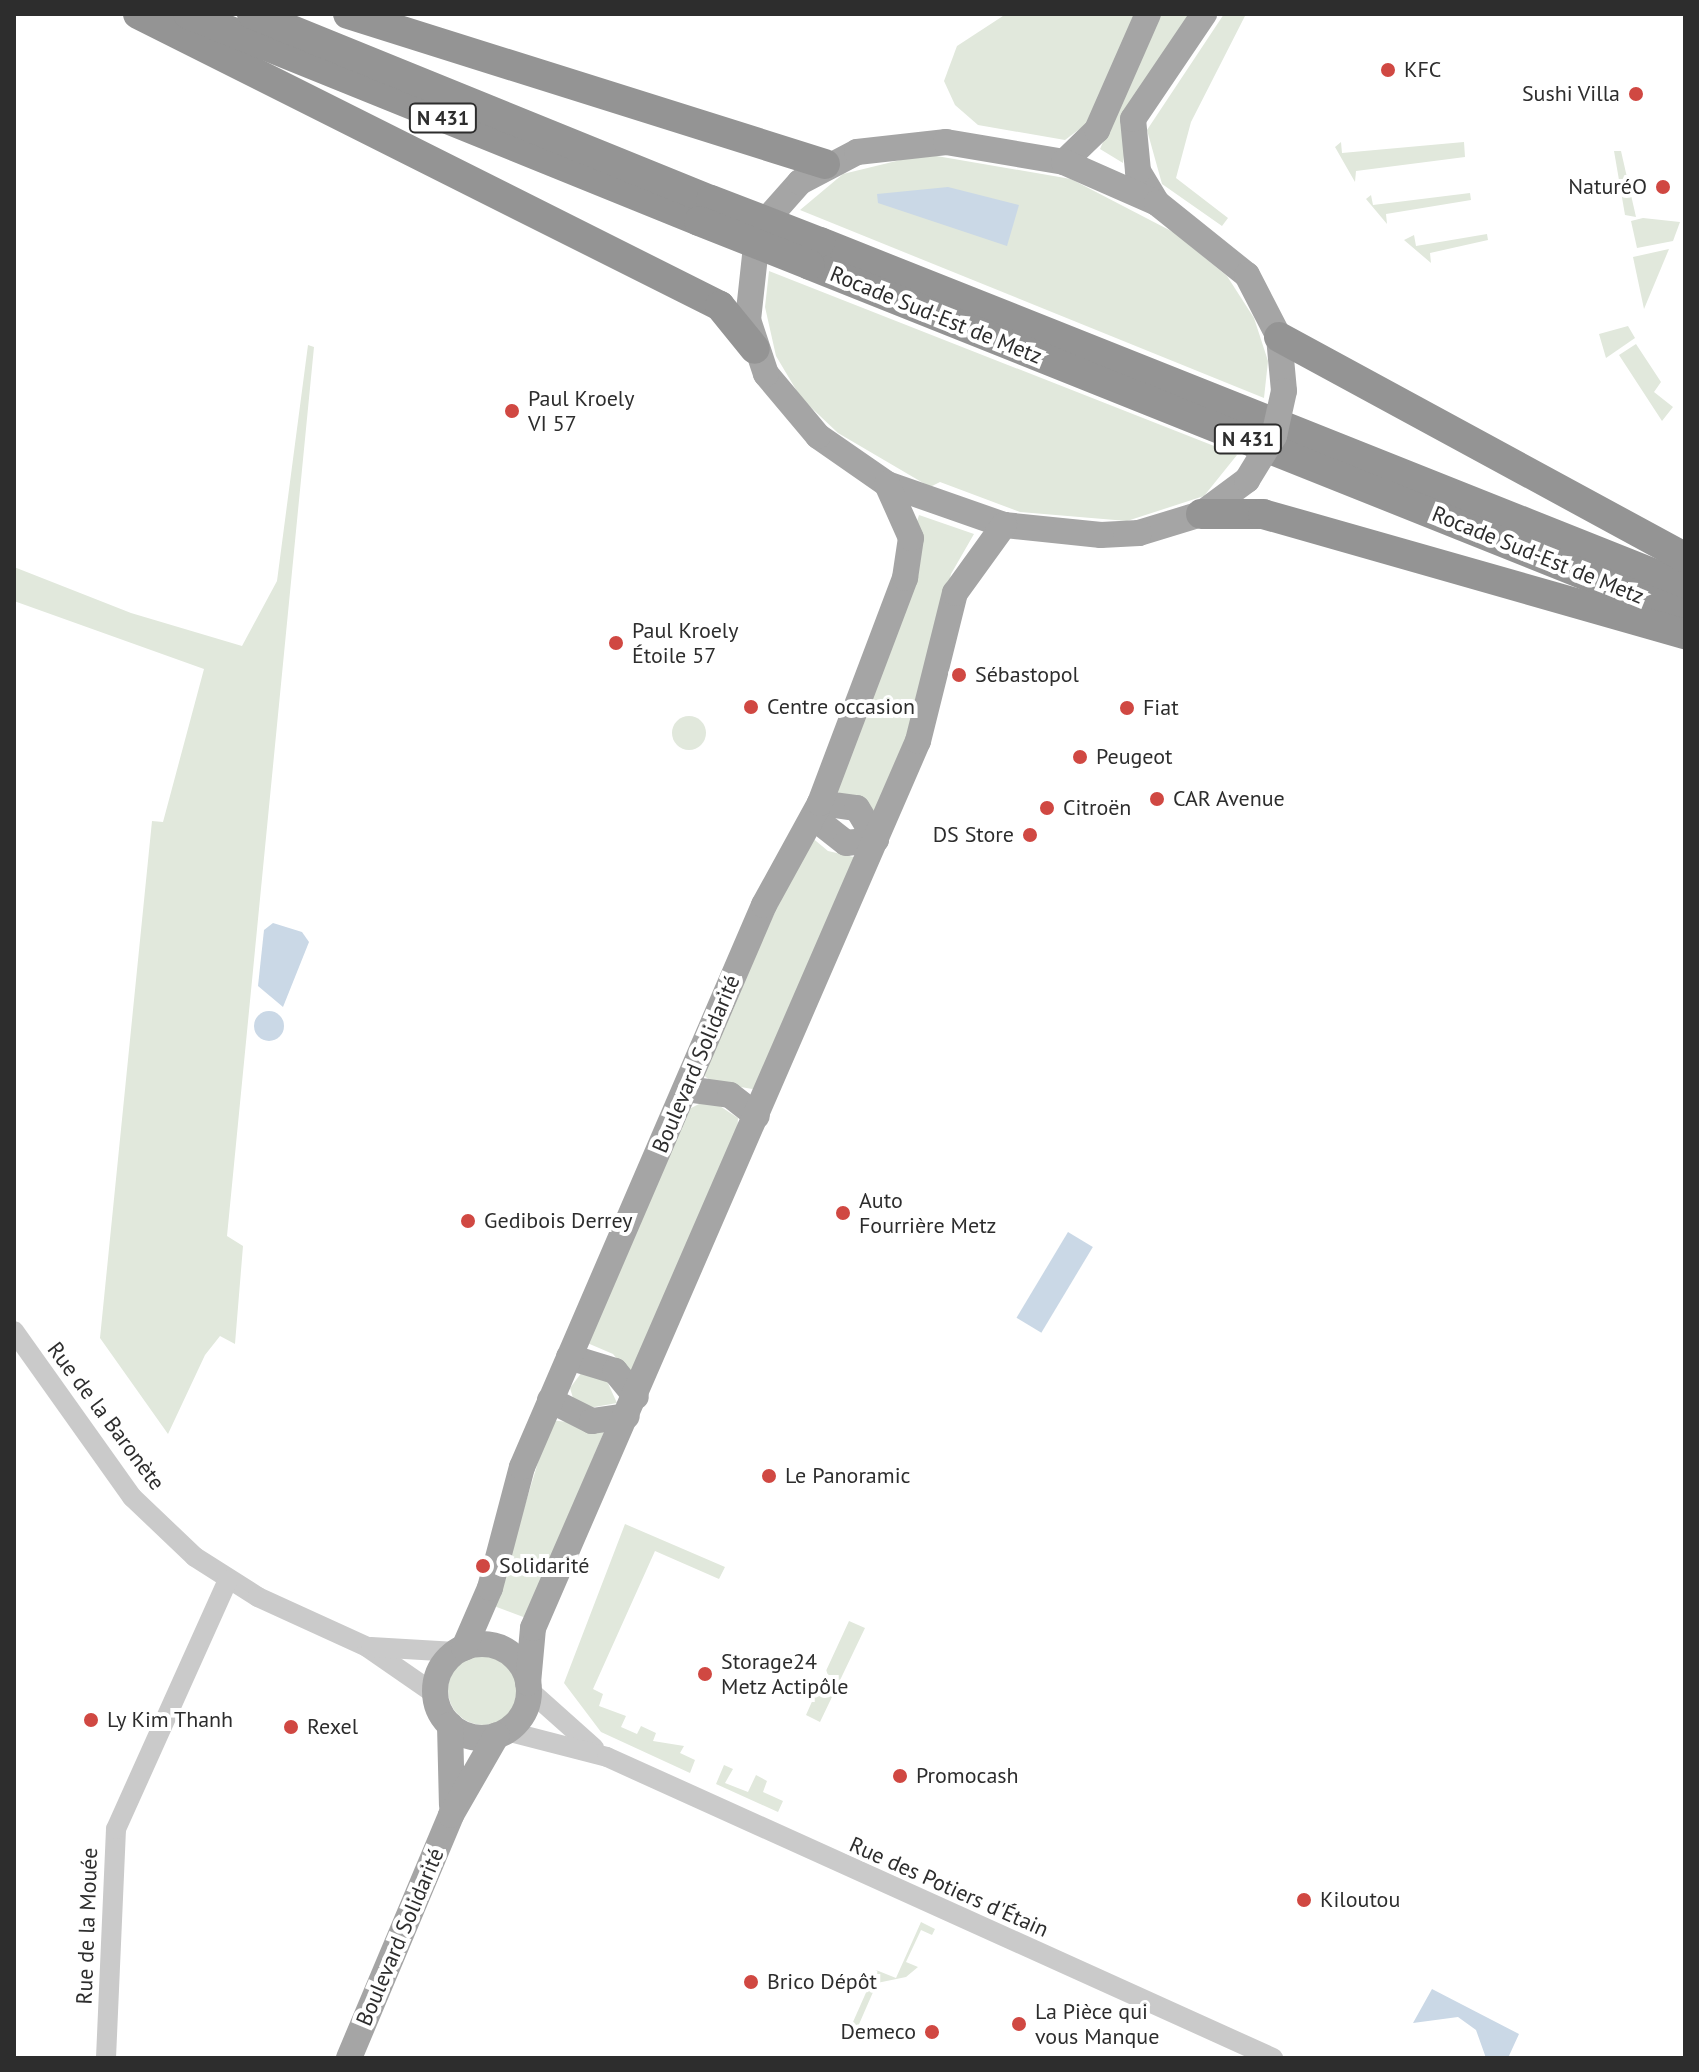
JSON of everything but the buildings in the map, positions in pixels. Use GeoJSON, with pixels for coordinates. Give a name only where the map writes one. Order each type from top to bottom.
{"type":"FeatureCollection","features":[{"type":"Feature","properties":{"kind":"highway"},"geometry":{"type":"LineString","coordinates":[[138,14],[720,306],[755,349]]}},
{"type":"Feature","properties":{"kind":"highway","name":"Rocade Sud-Est de Metz"},"geometry":{"type":"LineString","coordinates":[[188,14],[815,254],[1685,615]]}},
{"type":"Feature","properties":{"kind":"highway","name":"Rocade Sud-Est de Metz"},"geometry":{"type":"LineString","coordinates":[[252,14],[705,210]]}},
{"type":"Feature","properties":{"kind":"highway"},"geometry":{"type":"LineString","coordinates":[[348,14],[825,164]]}},
{"type":"Feature","properties":{"kind":"highway","name":"Rocade Sud-Est de Metz"},"geometry":{"type":"LineString","coordinates":[[815,254],[1685,586]]}},
{"type":"Feature","properties":{"kind":"highway"},"geometry":{"type":"LineString","coordinates":[[1279,337],[1685,557]]}},
{"type":"Feature","properties":{"kind":"highway"},"geometry":{"type":"LineString","coordinates":[[1201,514],[1263,514],[1685,634]]}},
{"type":"Feature","properties":{"kind":"main road"},"geometry":{"type":"LineString","coordinates":[[1064,162],[1097,130],[1148,14]]}},
{"type":"Feature","properties":{"kind":"main road"},"geometry":{"type":"LineString","coordinates":[[1157,203],[1138,171],[1133,119],[1204,14]]}},
{"type":"Feature","properties":{"kind":"main road"},"geometry":{"type":"LineString","coordinates":[[923,141],[1064,162],[1157,203],[1247,275],[1279,337],[1284,391],[1274,436],[1247,480],[1201,514],[1127,534],[1004,525],[887,484],[799,418],[755,349],[746,296],[756,246],[782,201],[825,164],[923,141]]}},
{"type":"Feature","properties":{"kind":"main road","name":"Boulevard Solidarité"},"geometry":{"type":"LineString","coordinates":[[460,1650],[550,1400],[764,905],[817,810],[912,560],[911,538],[887,484]]}},
{"type":"Feature","properties":{"kind":"main road"},"geometry":{"type":"LineString","coordinates":[[529,1686],[503,1649],[460,1650],[442,1667],[435,1694],[450,1725],[468,1736],[501,1733],[523,1714],[529,1686],[533,1628],[632,1407],[918,741],[955,593],[1004,525]]}},
{"type":"Feature","properties":{"kind":"main road"},"geometry":{"type":"LineString","coordinates":[[817,810],[857,808],[876,840]]}},
{"type":"Feature","properties":{"kind":"main road"},"geometry":{"type":"LineString","coordinates":[[817,810],[846,843],[876,840]]}},
{"type":"Feature","properties":{"kind":"main road"},"geometry":{"type":"LineString","coordinates":[[686,1089],[730,1095],[757,1116]]}},
{"type":"Feature","properties":{"kind":"main road"},"geometry":{"type":"LineString","coordinates":[[569,1357],[615,1371],[632,1407]]}},
{"type":"Feature","properties":{"kind":"main road"},"geometry":{"type":"LineString","coordinates":[[550,1400],[592,1421],[632,1407]]}},
{"type":"Feature","properties":{"kind":"main road","name":"Boulevard Solidarité"},"geometry":{"type":"LineString","coordinates":[[450,1725],[451,1815]]}},
{"type":"Feature","properties":{"kind":"main road","name":"Boulevard Solidarité"},"geometry":{"type":"LineString","coordinates":[[349,2058],[451,1815],[501,1733]]}},
{"type":"Feature","properties":{"kind":"street","name":"Rue de la Baronète"},"geometry":{"type":"LineString","coordinates":[[14,1331],[132,1497],[228,1580],[367,1647],[435,1694]]}},
{"type":"Feature","properties":{"kind":"street","name":"Rue de la Mouée"},"geometry":{"type":"LineString","coordinates":[[106,2058],[116,1829],[228,1580]]}},
{"type":"Feature","properties":{"kind":"street","name":"Rue de la Baronète"},"geometry":{"type":"LineString","coordinates":[[367,1647],[460,1650]]}},
{"type":"Feature","properties":{"kind":"street","name":"Rue des Potiers d'Étain"},"geometry":{"type":"LineString","coordinates":[[529,1686],[607,1757]]}},
{"type":"Feature","properties":{"kind":"street","name":"Rue des Potiers d'Étain"},"geometry":{"type":"LineString","coordinates":[[501,1733],[607,1757],[1273,2058]]}},
{"type":"Feature","properties":{"kind":"shaded area"},"geometry":{"type":"Polygon","coordinates":[[[1006,14],[1136,14],[1089,122],[1065,140],[978,125],[955,105],[944,81],[957,46],[1006,14]]]}},
{"type":"Feature","properties":{"kind":"shaded area"},"geometry":{"type":"Polygon","coordinates":[[[1159,14],[1194,14],[1131,101],[1123,163],[1100,149],[1159,14]]]}},
{"type":"Feature","properties":{"kind":"shaded area"},"geometry":{"type":"Polygon","coordinates":[[[1224,14],[1246,14],[1191,122],[1176,178],[1228,218],[1222,226],[1162,184],[1147,130],[1224,14]]]}},
{"type":"Feature","properties":{"kind":"shaded area"},"geometry":{"type":"Polygon","coordinates":[[[1341,142],[1342,153],[1464,142],[1465,157],[1356,171],[1355,182],[1335,147],[1341,142]]]}},
{"type":"Feature","properties":{"kind":"shaded area"},"geometry":{"type":"Polygon","coordinates":[[[1614,151],[1621,151],[1636,217],[1625,215],[1614,151]]]}},
{"type":"Feature","properties":{"kind":"shaded area"},"geometry":{"type":"Polygon","coordinates":[[[925,154],[1071,179],[1175,233],[1227,276],[1254,318],[1268,361],[1264,398],[800,210],[843,174],[925,154]]]}},
{"type":"Feature","properties":{"kind":"shaded area"},"geometry":{"type":"Polygon","coordinates":[[[1470,193],[1471,200],[1386,214],[1387,224],[1366,199],[1371,195],[1373,205],[1470,193]]]}},
{"type":"Feature","properties":{"kind":"shaded area"},"geometry":{"type":"Polygon","coordinates":[[[1643,218],[1680,222],[1673,241],[1637,248],[1631,221],[1643,218]]]}},
{"type":"Feature","properties":{"kind":"shaded area"},"geometry":{"type":"Polygon","coordinates":[[[1487,234],[1488,240],[1430,253],[1431,263],[1404,240],[1414,235],[1416,246],[1487,234]]]}},
{"type":"Feature","properties":{"kind":"shaded area"},"geometry":{"type":"Polygon","coordinates":[[[1669,249],[1644,309],[1633,257],[1669,249]]]}},
{"type":"Feature","properties":{"kind":"shaded area"},"geometry":{"type":"Polygon","coordinates":[[[769,271],[1237,455],[1204,496],[1127,521],[1020,512],[940,482],[930,487],[838,433],[801,398],[776,356],[765,307],[769,271]]]}},
{"type":"Feature","properties":{"kind":"shaded area"},"geometry":{"type":"Polygon","coordinates":[[[1628,326],[1635,338],[1606,358],[1599,334],[1628,326]]]}},
{"type":"Feature","properties":{"kind":"shaded area"},"geometry":{"type":"Polygon","coordinates":[[[1636,344],[1661,382],[1654,392],[1673,407],[1662,421],[1619,355],[1636,344]]]}},
{"type":"Feature","properties":{"kind":"shaded area"},"geometry":{"type":"Polygon","coordinates":[[[308,345],[314,347],[227,1236],[243,1246],[235,1344],[220,1336],[205,1355],[168,1434],[100,1338],[152,821],[163,822],[204,669],[14,601],[14,567],[131,613],[242,646],[277,581],[308,345]]]}},
{"type":"Feature","properties":{"kind":"shaded area"},"geometry":{"type":"Polygon","coordinates":[[[919,515],[974,534],[951,574],[920,701],[876,816],[833,789],[919,515]]]}},
{"type":"Feature","properties":{"kind":"shaded area"},"geometry":{"type":"Polygon","coordinates":[[[689,716],[701,721],[706,733],[701,745],[689,750],[677,745],[672,733],[677,721],[689,716]]]}},
{"type":"Feature","properties":{"kind":"shaded area"},"geometry":{"type":"Polygon","coordinates":[[[810,836],[828,851],[858,858],[758,1090],[712,1082],[701,1073],[810,836]]]}},
{"type":"Feature","properties":{"kind":"shaded area"},"geometry":{"type":"Polygon","coordinates":[[[709,1099],[738,1118],[737,1139],[637,1372],[626,1370],[613,1354],[585,1342],[685,1111],[709,1099]]]}},
{"type":"Feature","properties":{"kind":"shaded area"},"geometry":{"type":"Polygon","coordinates":[[[582,1372],[606,1379],[617,1403],[589,1408],[573,1398],[570,1388],[582,1372]]]}},
{"type":"Feature","properties":{"kind":"shaded area"},"geometry":{"type":"Polygon","coordinates":[[[551,1420],[606,1427],[526,1618],[494,1606],[551,1420]]]}},
{"type":"Feature","properties":{"kind":"shaded area"},"geometry":{"type":"Polygon","coordinates":[[[625,1524],[725,1567],[719,1579],[655,1551],[593,1689],[603,1694],[599,1706],[626,1716],[621,1727],[637,1734],[641,1726],[656,1733],[653,1741],[684,1746],[680,1753],[695,1760],[690,1773],[601,1732],[564,1683],[625,1524]]]}},
{"type":"Feature","properties":{"kind":"shaded area"},"geometry":{"type":"Polygon","coordinates":[[[849,1621],[865,1628],[820,1722],[806,1715],[818,1688],[829,1694],[836,1679],[825,1673],[849,1621]]]}},
{"type":"Feature","properties":{"kind":"shaded area"},"geometry":{"type":"Polygon","coordinates":[[[490,1655],[512,1670],[518,1690],[516,1704],[508,1715],[497,1723],[476,1725],[458,1715],[450,1704],[448,1683],[458,1665],[469,1657],[490,1655]]]}},
{"type":"Feature","properties":{"kind":"shaded area"},"geometry":{"type":"Polygon","coordinates":[[[724,1765],[733,1769],[725,1783],[748,1792],[756,1775],[767,1781],[763,1792],[783,1801],[778,1812],[716,1784],[724,1765]]]}},
{"type":"Feature","properties":{"kind":"shaded area"},"geometry":{"type":"Polygon","coordinates":[[[921,1922],[935,1929],[932,1935],[921,1930],[906,1962],[918,1967],[906,1977],[877,1983],[853,2038],[845,2040],[876,1970],[896,1978],[921,1922]]]}},
{"type":"Feature","properties":{"kind":"water"},"geometry":{"type":"Polygon","coordinates":[[[948,187],[1019,205],[1007,246],[878,203],[877,194],[948,187]]]}},
{"type":"Feature","properties":{"kind":"water"},"geometry":{"type":"Polygon","coordinates":[[[273,923],[302,932],[309,942],[283,1007],[258,986],[264,930],[273,923]]]}},
{"type":"Feature","properties":{"kind":"water"},"geometry":{"type":"Polygon","coordinates":[[[269,1011],[280,1015],[284,1026],[280,1037],[269,1041],[258,1037],[254,1026],[258,1015],[269,1011]]]}},
{"type":"Feature","properties":{"kind":"water"},"geometry":{"type":"Polygon","coordinates":[[[1068,1232],[1093,1247],[1041,1333],[1016,1318],[1068,1232]]]}},
{"type":"Feature","properties":{"kind":"water"},"geometry":{"type":"Polygon","coordinates":[[[1432,1989],[1519,2034],[1508,2058],[1486,2058],[1476,2030],[1458,2017],[1413,2023],[1432,1989]]]}},
{"type":"Feature","properties":{"kind":"place","name":"KFC"},"geometry":{"type":"Point","coordinates":[1388,70]}},
{"type":"Feature","properties":{"kind":"place","name":"Sushi Villa"},"geometry":{"type":"Point","coordinates":[1636,94]}},
{"type":"Feature","properties":{"kind":"place","name":"NaturéO"},"geometry":{"type":"Point","coordinates":[1663,187]}},
{"type":"Feature","properties":{"kind":"place","name":"Paul Kroely VI 57"},"geometry":{"type":"Point","coordinates":[512,411]}},
{"type":"Feature","properties":{"kind":"place","name":"Paul Kroely Étoile 57"},"geometry":{"type":"Point","coordinates":[616,643]}},
{"type":"Feature","properties":{"kind":"place","name":"Sébastopol"},"geometry":{"type":"Point","coordinates":[959,675]}},
{"type":"Feature","properties":{"kind":"place","name":"Centre occasion"},"geometry":{"type":"Point","coordinates":[751,707]}},
{"type":"Feature","properties":{"kind":"place","name":"Fiat"},"geometry":{"type":"Point","coordinates":[1127,708]}},
{"type":"Feature","properties":{"kind":"place","name":"Peugeot"},"geometry":{"type":"Point","coordinates":[1080,757]}},
{"type":"Feature","properties":{"kind":"place","name":"CAR Avenue"},"geometry":{"type":"Point","coordinates":[1157,799]}},
{"type":"Feature","properties":{"kind":"place","name":"Citroën"},"geometry":{"type":"Point","coordinates":[1047,808]}},
{"type":"Feature","properties":{"kind":"place","name":"DS Store"},"geometry":{"type":"Point","coordinates":[1030,835]}},
{"type":"Feature","properties":{"kind":"place","name":"Auto Fourrière Metz"},"geometry":{"type":"Point","coordinates":[843,1213]}},
{"type":"Feature","properties":{"kind":"place","name":"Gedibois Derrey"},"geometry":{"type":"Point","coordinates":[468,1221]}},
{"type":"Feature","properties":{"kind":"place","name":"Le Panoramic"},"geometry":{"type":"Point","coordinates":[769,1476]}},
{"type":"Feature","properties":{"kind":"place","name":"Solidarité"},"geometry":{"type":"Point","coordinates":[483,1566]}},
{"type":"Feature","properties":{"kind":"place","name":"Storage24 Metz Actipôle"},"geometry":{"type":"Point","coordinates":[705,1674]}},
{"type":"Feature","properties":{"kind":"place","name":"Ly Kim Thanh"},"geometry":{"type":"Point","coordinates":[91,1720]}},
{"type":"Feature","properties":{"kind":"place","name":"Rexel"},"geometry":{"type":"Point","coordinates":[291,1727]}},
{"type":"Feature","properties":{"kind":"place","name":"Promocash"},"geometry":{"type":"Point","coordinates":[900,1776]}},
{"type":"Feature","properties":{"kind":"place","name":"Kiloutou"},"geometry":{"type":"Point","coordinates":[1304,1900]}},
{"type":"Feature","properties":{"kind":"place","name":"Brico Dépôt"},"geometry":{"type":"Point","coordinates":[751,1982]}},
{"type":"Feature","properties":{"kind":"place","name":"La Pièce qui vous Manque"},"geometry":{"type":"Point","coordinates":[1019,2024]}},
{"type":"Feature","properties":{"kind":"place","name":"Demeco"},"geometry":{"type":"Point","coordinates":[932,2032]}}]}
